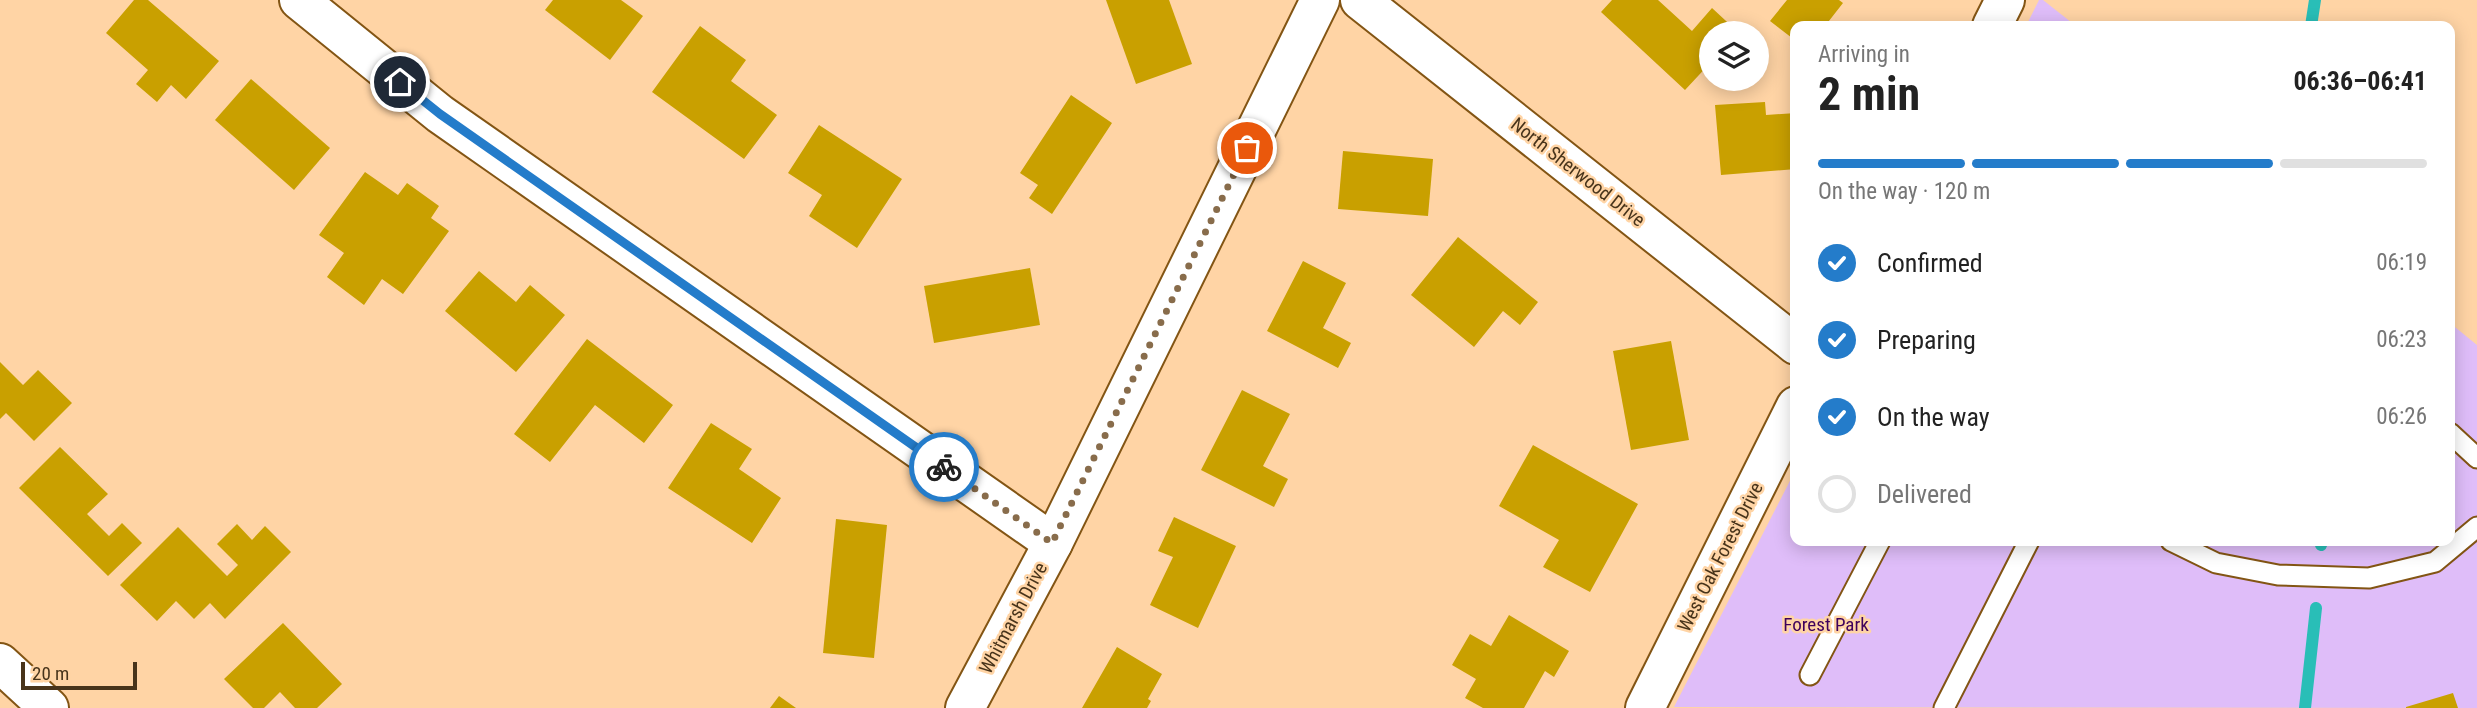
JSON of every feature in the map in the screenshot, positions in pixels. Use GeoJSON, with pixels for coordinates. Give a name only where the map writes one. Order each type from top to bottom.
{"type":"FeatureCollection","features":[{"type":"Feature","properties":{"kind":"street"},"geometry":{"type":"LineString","coordinates":[[299,0],[440,114],[1052,543]]}},
{"type":"Feature","properties":{"kind":"street","name":"Whitmarsh Drive"},"geometry":{"type":"LineString","coordinates":[[965,708],[1052,543],[1320,0]]}},
{"type":"Feature","properties":{"kind":"street","name":"North Sherwood Drive"},"geometry":{"type":"LineString","coordinates":[[1360,0],[1790,340]]}},
{"type":"Feature","properties":{"kind":"street"},"geometry":{"type":"LineString","coordinates":[[1994,21],[2005,0]]}},
{"type":"Feature","properties":{"kind":"street","name":"West Oak Forest Drive"},"geometry":{"type":"LineString","coordinates":[[1645,708],[1790,419]]}},
{"type":"Feature","properties":{"kind":"street"},"geometry":{"type":"LineString","coordinates":[[0,663],[49,708]]}},
{"type":"Feature","properties":{"kind":"lane"},"geometry":{"type":"LineString","coordinates":[[2455,438],[2477,458]]}},
{"type":"Feature","properties":{"kind":"lane"},"geometry":{"type":"LineString","coordinates":[[2455,540],[2477,527]]}},
{"type":"Feature","properties":{"kind":"lane"},"geometry":{"type":"LineString","coordinates":[[1810,675],[1877,546]]}},
{"type":"Feature","properties":{"kind":"lane"},"geometry":{"type":"LineString","coordinates":[[1944,708],[2026,546]]}},
{"type":"Feature","properties":{"kind":"lane"},"geometry":{"type":"LineString","coordinates":[[2181,546],[2216,563],[2278,575],[2369,578],[2435,562],[2446,546]]}},
{"type":"Feature","properties":{"kind":"green space"},"geometry":{"type":"Polygon","coordinates":[[[2039,0],[2043,0],[2070,21],[2028,21],[2039,0]]]}},
{"type":"Feature","properties":{"kind":"green space","name":"Forest Park"},"geometry":{"type":"Polygon","coordinates":[[[2455,327],[2477,345],[2477,708],[1674,707],[1790,481],[1790,546],[2455,546],[2455,327]]]}},
{"type":"Feature","properties":{"kind":"building"},"geometry":{"type":"Polygon","coordinates":[[[134,0],[148,0],[219,61],[186,99],[171,85],[157,102],[136,84],[148,70],[106,33],[134,0]]]}},
{"type":"Feature","properties":{"kind":"building"},"geometry":{"type":"Polygon","coordinates":[[[553,0],[621,0],[643,16],[610,60],[545,10],[553,0]]]}},
{"type":"Feature","properties":{"kind":"building"},"geometry":{"type":"Polygon","coordinates":[[[1106,0],[1169,0],[1192,64],[1136,84],[1106,0]]]}},
{"type":"Feature","properties":{"kind":"building"},"geometry":{"type":"Polygon","coordinates":[[[1612,0],[1658,0],[1692,31],[1699,23],[1699,75],[1685,90],[1601,12],[1612,0]]]}},
{"type":"Feature","properties":{"kind":"building"},"geometry":{"type":"Polygon","coordinates":[[[1787,0],[1839,0],[1843,3],[1829,21],[1790,21],[1790,36],[1770,21],[1787,0]]]}},
{"type":"Feature","properties":{"kind":"building"},"geometry":{"type":"Polygon","coordinates":[[[1712,8],[1726,21],[1701,21],[1712,8]]]}},
{"type":"Feature","properties":{"kind":"building"},"geometry":{"type":"Polygon","coordinates":[[[700,26],[746,60],[731,81],[777,115],[744,159],[652,92],[700,26]]]}},
{"type":"Feature","properties":{"kind":"building"},"geometry":{"type":"Polygon","coordinates":[[[251,79],[330,148],[294,190],[215,120],[251,79]]]}},
{"type":"Feature","properties":{"kind":"building"},"geometry":{"type":"Polygon","coordinates":[[[1071,95],[1112,123],[1052,214],[1029,198],[1038,185],[1020,173],[1071,95]]]}},
{"type":"Feature","properties":{"kind":"building"},"geometry":{"type":"Polygon","coordinates":[[[1765,102],[1766,115],[1790,113],[1790,169],[1721,175],[1715,105],[1765,102]]]}},
{"type":"Feature","properties":{"kind":"building"},"geometry":{"type":"Polygon","coordinates":[[[819,125],[902,179],[857,248],[809,216],[822,195],[788,173],[819,125]]]}},
{"type":"Feature","properties":{"kind":"building"},"geometry":{"type":"Polygon","coordinates":[[[1343,151],[1433,159],[1428,216],[1338,209],[1343,151]]]}},
{"type":"Feature","properties":{"kind":"building"},"geometry":{"type":"Polygon","coordinates":[[[365,172],[398,195],[407,183],[439,206],[431,218],[449,231],[403,294],[382,279],[364,305],[327,277],[344,253],[319,235],[365,172]]]}},
{"type":"Feature","properties":{"kind":"building"},"geometry":{"type":"Polygon","coordinates":[[[1458,237],[1538,302],[1520,325],[1503,311],[1474,347],[1411,295],[1458,237]]]}},
{"type":"Feature","properties":{"kind":"building"},"geometry":{"type":"Polygon","coordinates":[[[1303,261],[1346,283],[1323,328],[1351,343],[1338,368],[1267,331],[1303,261]]]}},
{"type":"Feature","properties":{"kind":"building"},"geometry":{"type":"Polygon","coordinates":[[[1030,268],[1040,325],[934,343],[924,286],[1030,268]]]}},
{"type":"Feature","properties":{"kind":"building"},"geometry":{"type":"Polygon","coordinates":[[[479,271],[516,302],[530,285],[565,315],[516,372],[445,311],[479,271]]]}},
{"type":"Feature","properties":{"kind":"building"},"geometry":{"type":"Polygon","coordinates":[[[587,339],[673,405],[644,443],[595,405],[550,462],[514,434],[587,339]]]}},
{"type":"Feature","properties":{"kind":"building"},"geometry":{"type":"Polygon","coordinates":[[[1671,341],[1689,440],[1631,450],[1613,351],[1671,341]]]}},
{"type":"Feature","properties":{"kind":"building"},"geometry":{"type":"Polygon","coordinates":[[[0,362],[23,385],[38,370],[72,403],[34,441],[6,413],[0,419],[0,362]]]}},
{"type":"Feature","properties":{"kind":"building"},"geometry":{"type":"Polygon","coordinates":[[[1242,390],[1290,414],[1263,466],[1288,479],[1274,507],[1201,470],[1242,390]]]}},
{"type":"Feature","properties":{"kind":"building"},"geometry":{"type":"Polygon","coordinates":[[[711,423],[752,449],[739,469],[781,498],[752,543],[668,488],[711,423]]]}},
{"type":"Feature","properties":{"kind":"building"},"geometry":{"type":"Polygon","coordinates":[[[1533,445],[1638,504],[1590,592],[1543,567],[1559,540],[1499,506],[1533,445]]]}},
{"type":"Feature","properties":{"kind":"building"},"geometry":{"type":"Polygon","coordinates":[[[60,447],[108,494],[87,514],[109,536],[122,523],[142,543],[108,576],[19,488],[60,447]]]}},
{"type":"Feature","properties":{"kind":"building"},"geometry":{"type":"Polygon","coordinates":[[[1174,517],[1236,546],[1198,628],[1150,605],[1173,557],[1158,551],[1174,517]]]}},
{"type":"Feature","properties":{"kind":"building"},"geometry":{"type":"Polygon","coordinates":[[[836,519],[887,525],[874,658],[823,653],[836,519]]]}},
{"type":"Feature","properties":{"kind":"building"},"geometry":{"type":"Polygon","coordinates":[[[237,524],[252,540],[265,526],[291,552],[225,619],[210,603],[194,619],[176,601],[157,621],[120,585],[178,527],[227,576],[238,565],[217,544],[237,524]]]}},
{"type":"Feature","properties":{"kind":"building"},"geometry":{"type":"Polygon","coordinates":[[[1509,615],[1569,651],[1554,677],[1545,671],[1524,708],[1483,708],[1465,698],[1476,679],[1452,665],[1470,634],[1491,646],[1509,615]]]}},
{"type":"Feature","properties":{"kind":"building"},"geometry":{"type":"Polygon","coordinates":[[[283,623],[342,684],[317,708],[295,708],[280,692],[264,708],[253,708],[224,679],[283,623]]]}},
{"type":"Feature","properties":{"kind":"building"},"geometry":{"type":"Polygon","coordinates":[[[1117,647],[1162,674],[1148,699],[1151,701],[1147,708],[1082,708],[1117,647]]]}},
{"type":"Feature","properties":{"kind":"building"},"geometry":{"type":"Polygon","coordinates":[[[2453,693],[2458,708],[2406,708],[2406,707],[2453,693]]]}},
{"type":"Feature","properties":{"kind":"building"},"geometry":{"type":"Polygon","coordinates":[[[779,696],[796,708],[770,708],[779,696]]]}},
{"type":"Feature","properties":{"kind":"waterway"},"geometry":{"type":"LineString","coordinates":[[2312,21],[2315,0]]}},
{"type":"Feature","properties":{"kind":"waterway"},"geometry":{"type":"LineString","coordinates":[[2305,708],[2316,608]]}},
{"type":"Feature","properties":{"kind":"way so far"},"geometry":{"type":"LineString","coordinates":[[944,467],[1052,543],[1247,148]]}},
{"type":"Feature","properties":{"kind":"route"},"geometry":{"type":"LineString","coordinates":[[400,82],[440,114],[944,467]]}}]}
